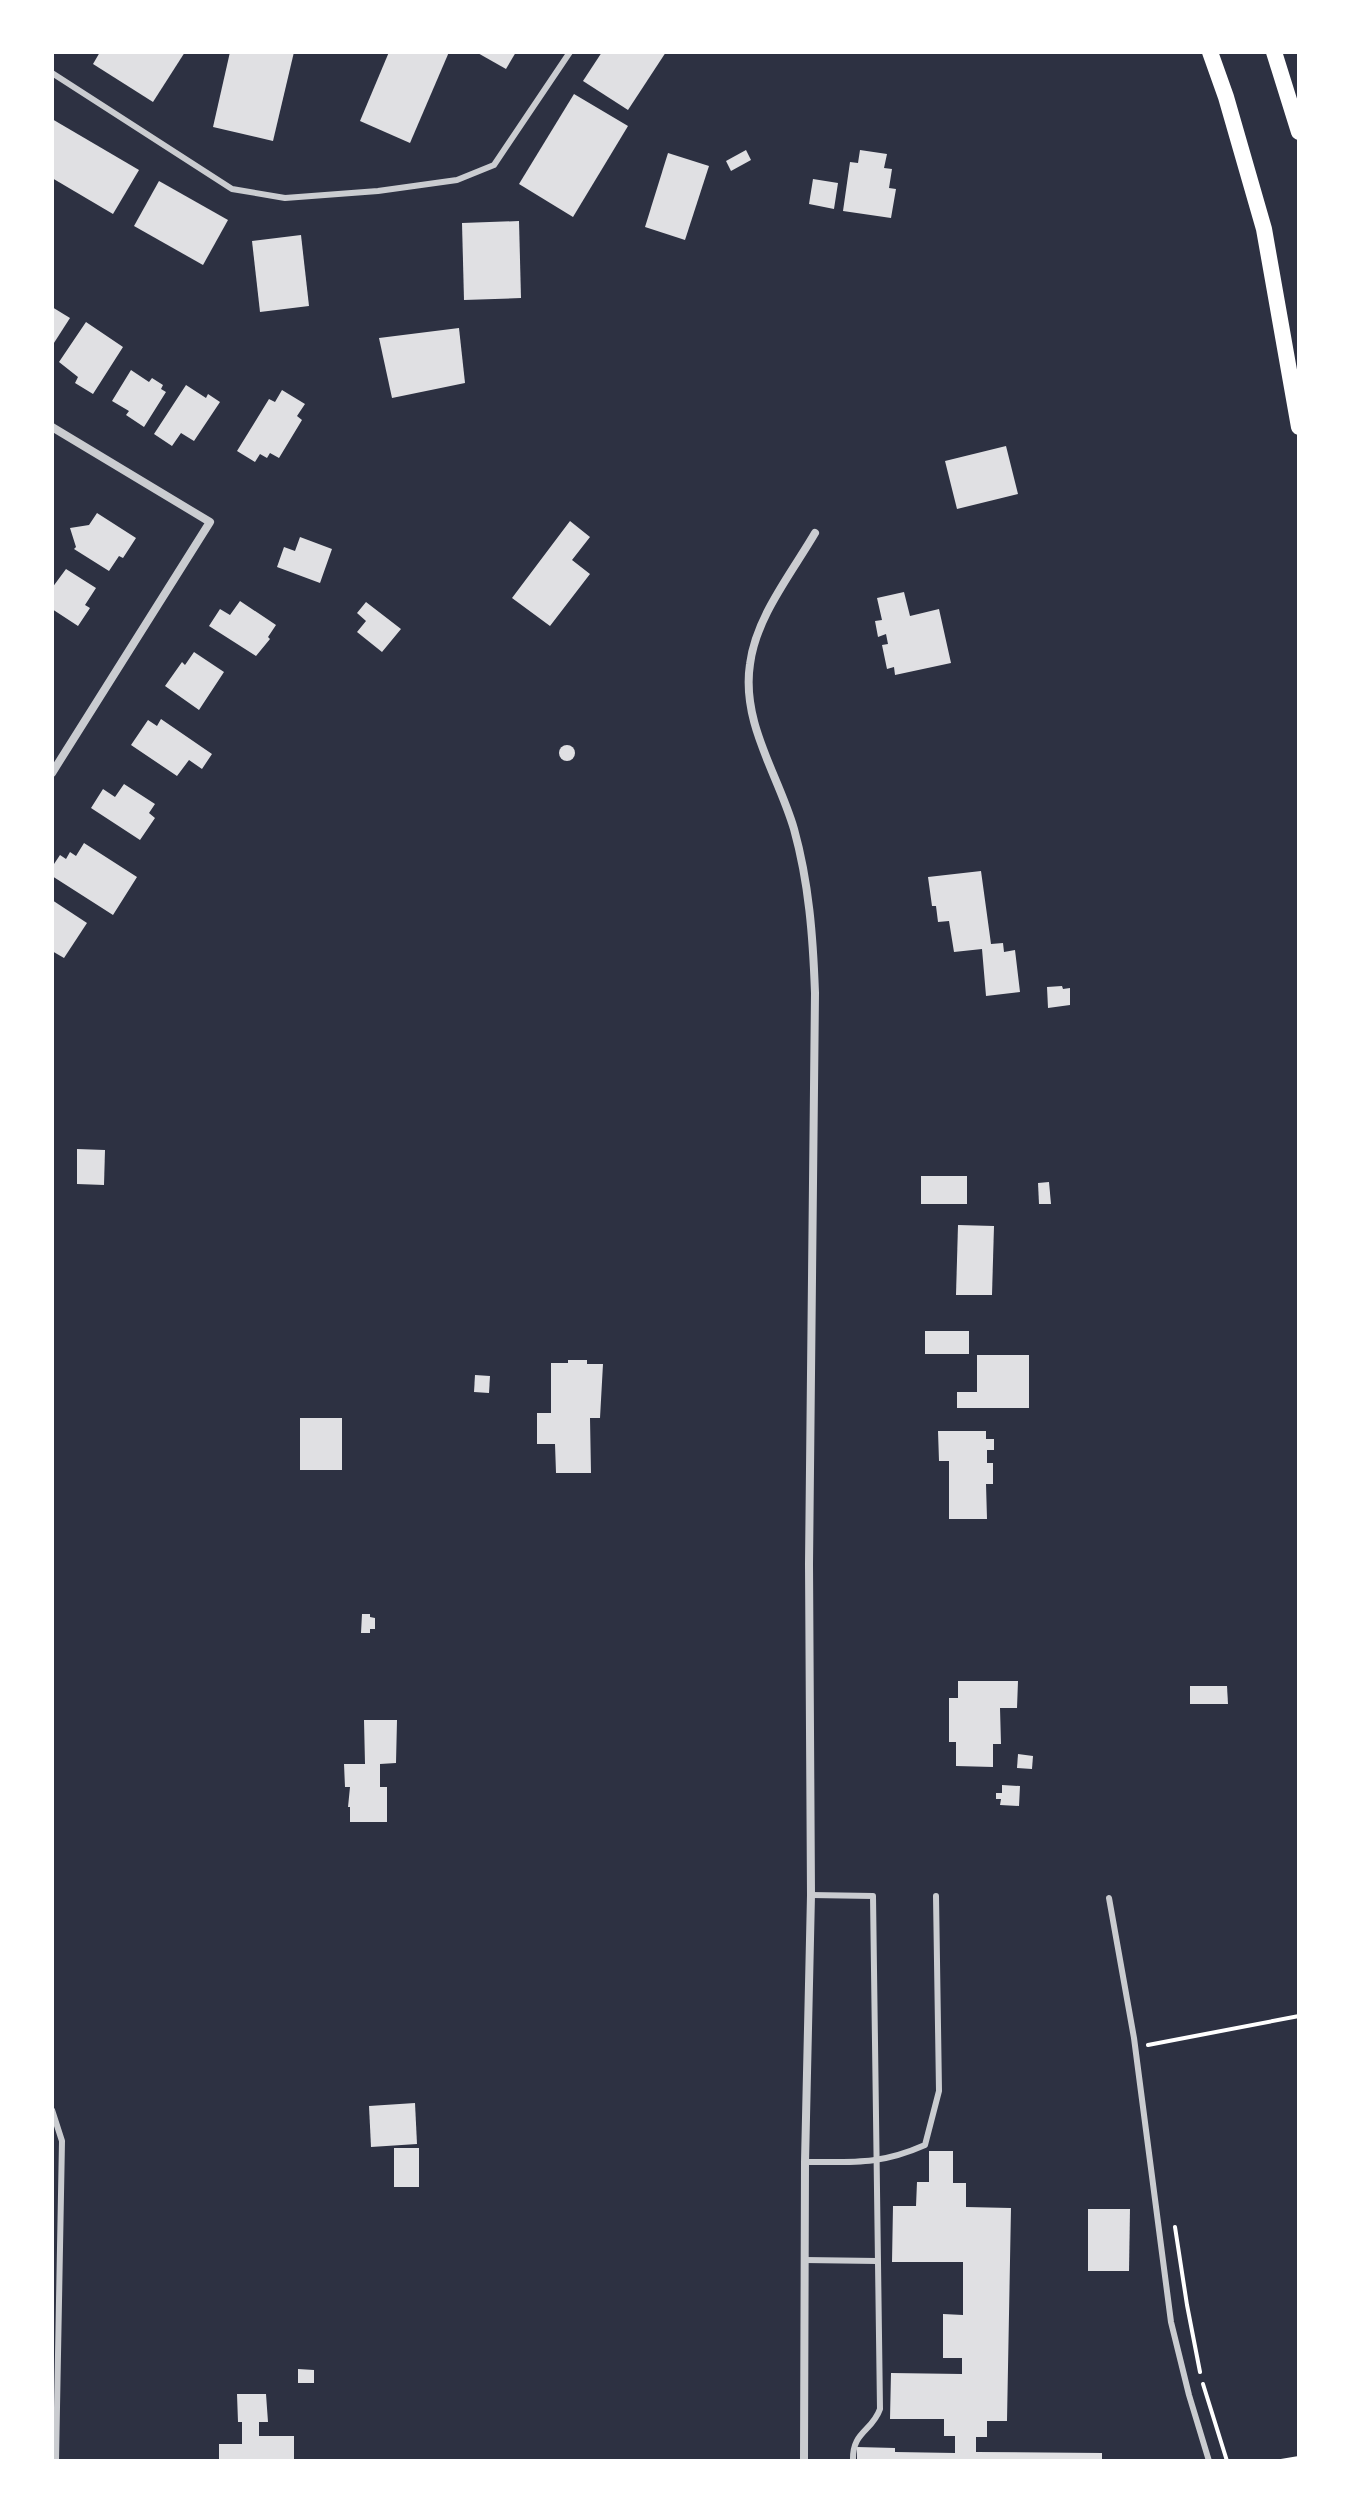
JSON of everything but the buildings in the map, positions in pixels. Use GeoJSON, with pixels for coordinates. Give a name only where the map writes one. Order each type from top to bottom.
{"type":"FeatureCollection","features":[{"type":"Feature","properties":{"kind":"main road"},"geometry":{"type":"LineString","coordinates":[[1210,52],[1264,229],[1299,427]]}},
{"type":"Feature","properties":{"kind":"main road"},"geometry":{"type":"LineString","coordinates":[[1274,52],[1299,132]]}},
{"type":"Feature","properties":{"kind":"street"},"geometry":{"type":"LineString","coordinates":[[52,427],[210,522],[52,773]]}},
{"type":"Feature","properties":{"kind":"street"},"geometry":{"type":"LineString","coordinates":[[804,2461],[805,2162],[811,1895],[809,1564],[815,993],[812,925],[805,871],[793,825],[757,731],[748,686],[756,639],[766,615],[815,533]]}},
{"type":"Feature","properties":{"kind":"lane"},"geometry":{"type":"LineString","coordinates":[[52,73],[232,189],[285,198],[378,191],[457,180],[494,165],[570,52]]}},
{"type":"Feature","properties":{"kind":"lane"},"geometry":{"type":"LineString","coordinates":[[811,1895],[873,1896],[880,2409],[876,2421],[861,2431],[852,2448],[853,2461]]}},
{"type":"Feature","properties":{"kind":"lane"},"geometry":{"type":"LineString","coordinates":[[805,2162],[876,2162],[925,2145],[939,2091],[936,1896]]}},
{"type":"Feature","properties":{"kind":"lane"},"geometry":{"type":"LineString","coordinates":[[1109,1898],[1134,2038],[1171,2322],[1209,2461]]}},
{"type":"Feature","properties":{"kind":"lane"},"geometry":{"type":"LineString","coordinates":[[52,2110],[62,2141],[56,2461]]}},
{"type":"Feature","properties":{"kind":"lane"},"geometry":{"type":"LineString","coordinates":[[805,2260],[877,2261]]}},
{"type":"Feature","properties":{"kind":"path"},"geometry":{"type":"LineString","coordinates":[[1147,2046],[1299,2016]]}},
{"type":"Feature","properties":{"kind":"path"},"geometry":{"type":"LineString","coordinates":[[1173,2213],[1201,2378],[1227,2461]]}},
{"type":"Feature","properties":{"kind":"path"},"geometry":{"type":"LineString","coordinates":[[1281,2461],[1299,2458]]}}]}
